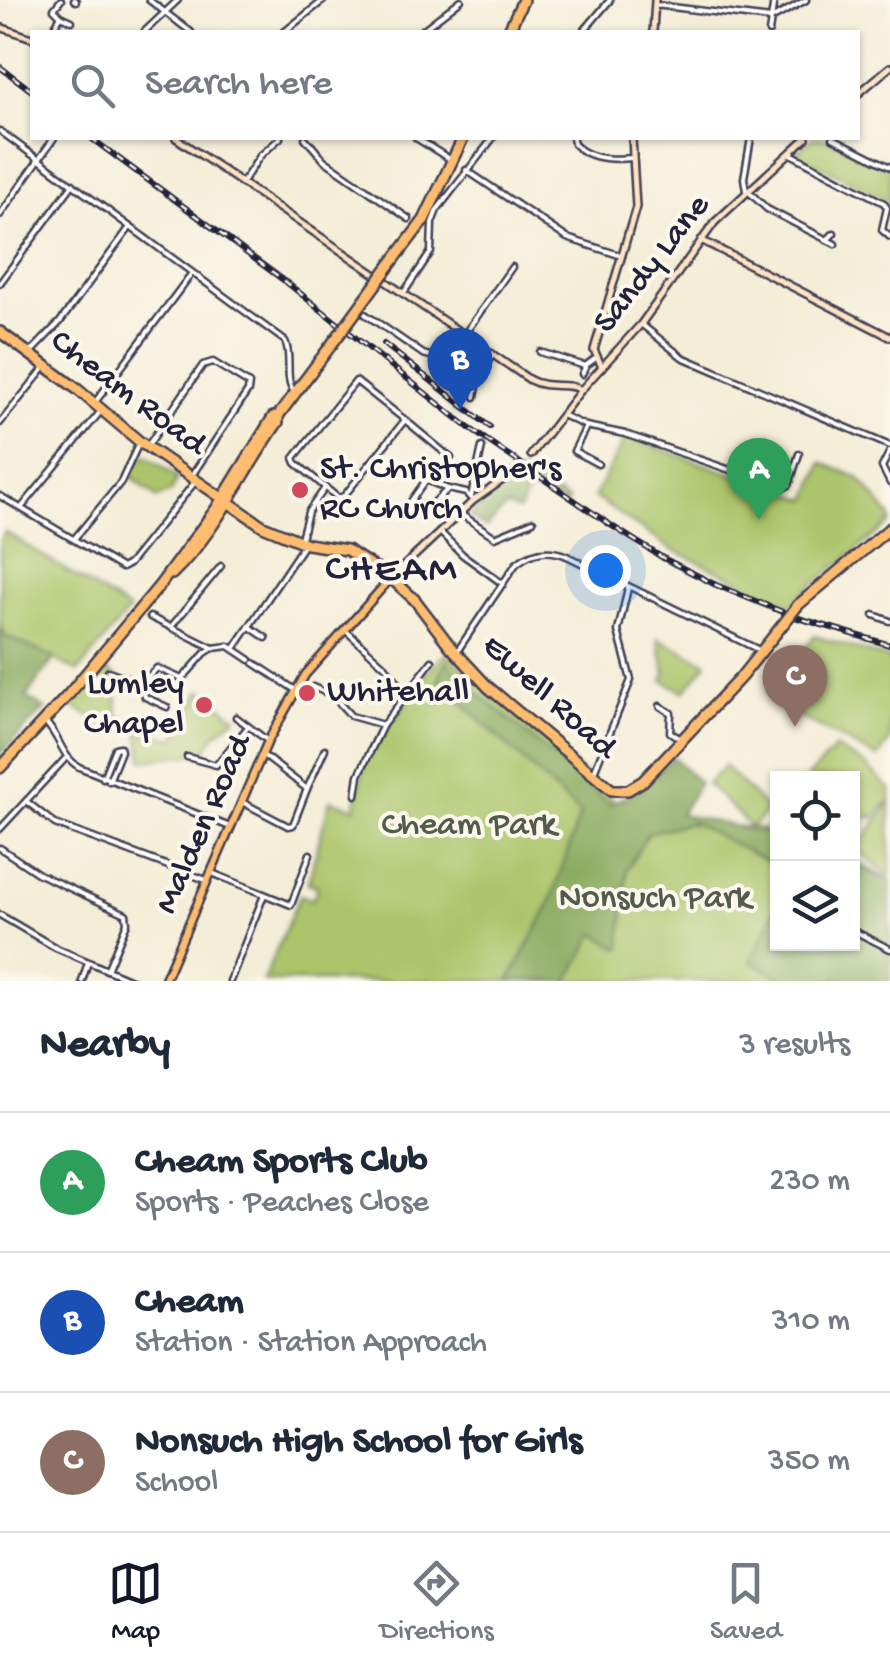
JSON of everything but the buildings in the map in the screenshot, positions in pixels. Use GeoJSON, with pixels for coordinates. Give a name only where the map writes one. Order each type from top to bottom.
{"type":"FeatureCollection","features":[{"type":"Feature","properties":{"kind":"highway"},"geometry":{"type":"LineString","coordinates":[[509,30],[523,0]]}},
{"type":"Feature","properties":{"kind":"highway"},"geometry":{"type":"LineString","coordinates":[[0,768],[45,722],[225,501],[251,448],[439,194],[459,140]]}},
{"type":"Feature","properties":{"kind":"highway","name":"Cheam Road"},"geometry":{"type":"LineString","coordinates":[[0,332],[143,445],[263,526],[302,543]]}},
{"type":"Feature","properties":{"kind":"highway"},"geometry":{"type":"LineString","coordinates":[[761,651],[798,605],[890,528]]}},
{"type":"Feature","properties":{"kind":"highway","name":"Ewell Road"},"geometry":{"type":"LineString","coordinates":[[302,543],[347,550],[390,578],[416,600],[455,652],[498,697],[612,790],[628,790],[640,784],[761,651]]}},
{"type":"Feature","properties":{"kind":"main road","name":"Malden Road"},"geometry":{"type":"LineString","coordinates":[[164,981],[268,741],[316,660],[390,578]]}},
{"type":"Feature","properties":{"kind":"street"},"geometry":{"type":"LineString","coordinates":[[54,10],[61,0]]}},
{"type":"Feature","properties":{"kind":"street"},"geometry":{"type":"LineString","coordinates":[[149,0],[188,30]]}},
{"type":"Feature","properties":{"kind":"street"},"geometry":{"type":"LineString","coordinates":[[146,30],[178,0]]}},
{"type":"Feature","properties":{"kind":"street"},"geometry":{"type":"LineString","coordinates":[[286,30],[324,0]]}},
{"type":"Feature","properties":{"kind":"street"},"geometry":{"type":"LineString","coordinates":[[423,30],[461,0]]}},
{"type":"Feature","properties":{"kind":"street"},"geometry":{"type":"LineString","coordinates":[[584,30],[610,0]]}},
{"type":"Feature","properties":{"kind":"street"},"geometry":{"type":"LineString","coordinates":[[768,30],[774,0]]}},
{"type":"Feature","properties":{"kind":"street"},"geometry":{"type":"LineString","coordinates":[[653,30],[655,2],[771,19],[806,0]]}},
{"type":"Feature","properties":{"kind":"street"},"geometry":{"type":"LineString","coordinates":[[47,4],[72,22]]}},
{"type":"Feature","properties":{"kind":"street"},"geometry":{"type":"LineString","coordinates":[[52,30],[62,16]]}},
{"type":"Feature","properties":{"kind":"street"},"geometry":{"type":"LineString","coordinates":[[0,27],[30,37]]}},
{"type":"Feature","properties":{"kind":"street"},"geometry":{"type":"LineString","coordinates":[[860,92],[888,71]]}},
{"type":"Feature","properties":{"kind":"street"},"geometry":{"type":"LineString","coordinates":[[0,131],[298,348]]}},
{"type":"Feature","properties":{"kind":"street"},"geometry":{"type":"LineString","coordinates":[[0,143],[6,136]]}},
{"type":"Feature","properties":{"kind":"street"},"geometry":{"type":"LineString","coordinates":[[0,214],[53,140]]}},
{"type":"Feature","properties":{"kind":"street"},"geometry":{"type":"LineString","coordinates":[[179,140],[538,385],[583,388]]}},
{"type":"Feature","properties":{"kind":"street"},"geometry":{"type":"LineString","coordinates":[[242,184],[278,140]]}},
{"type":"Feature","properties":{"kind":"street"},"geometry":{"type":"LineString","coordinates":[[307,140],[324,160],[410,219]]}},
{"type":"Feature","properties":{"kind":"street"},"geometry":{"type":"LineString","coordinates":[[420,140],[454,157]]}},
{"type":"Feature","properties":{"kind":"street"},"geometry":{"type":"LineString","coordinates":[[403,294],[431,252],[434,215],[468,165],[491,140]]}},
{"type":"Feature","properties":{"kind":"street"},"geometry":{"type":"LineString","coordinates":[[573,140],[581,151],[610,160],[632,158]]}},
{"type":"Feature","properties":{"kind":"street"},"geometry":{"type":"LineString","coordinates":[[602,367],[596,358],[596,344],[636,207],[632,140]]}},
{"type":"Feature","properties":{"kind":"street"},"geometry":{"type":"LineString","coordinates":[[750,140],[744,178],[747,190],[767,209],[835,244]]}},
{"type":"Feature","properties":{"kind":"street","name":"Sandy Lane"},"geometry":{"type":"LineString","coordinates":[[532,456],[583,388],[641,324],[702,240],[747,190],[804,140]]}},
{"type":"Feature","properties":{"kind":"street"},"geometry":{"type":"LineString","coordinates":[[837,140],[890,167]]}},
{"type":"Feature","properties":{"kind":"street"},"geometry":{"type":"LineString","coordinates":[[789,152],[886,205],[882,230],[890,237]]}},
{"type":"Feature","properties":{"kind":"street"},"geometry":{"type":"LineString","coordinates":[[468,165],[567,238],[622,256]]}},
{"type":"Feature","properties":{"kind":"street"},"geometry":{"type":"LineString","coordinates":[[0,284],[73,184]]}},
{"type":"Feature","properties":{"kind":"street"},"geometry":{"type":"LineString","coordinates":[[29,354],[64,317],[130,226]]}},
{"type":"Feature","properties":{"kind":"street"},"geometry":{"type":"LineString","coordinates":[[827,240],[834,233]]}},
{"type":"Feature","properties":{"kind":"street"},"geometry":{"type":"LineString","coordinates":[[702,240],[890,337]]}},
{"type":"Feature","properties":{"kind":"street"},"geometry":{"type":"LineString","coordinates":[[464,335],[512,267]]}},
{"type":"Feature","properties":{"kind":"street"},"geometry":{"type":"LineString","coordinates":[[22,507],[192,273]]}},
{"type":"Feature","properties":{"kind":"street"},"geometry":{"type":"LineString","coordinates":[[365,314],[422,354],[434,356],[442,363],[446,375],[469,385],[475,397]]}},
{"type":"Feature","properties":{"kind":"street"},"geometry":{"type":"LineString","coordinates":[[641,324],[682,357],[890,449],[882,467],[890,483]]}},
{"type":"Feature","properties":{"kind":"street"},"geometry":{"type":"LineString","coordinates":[[285,341],[289,385],[295,393]]}},
{"type":"Feature","properties":{"kind":"street"},"geometry":{"type":"LineString","coordinates":[[540,352],[586,366]]}},
{"type":"Feature","properties":{"kind":"street"},"geometry":{"type":"LineString","coordinates":[[469,385],[492,355]]}},
{"type":"Feature","properties":{"kind":"street"},"geometry":{"type":"LineString","coordinates":[[582,374],[596,358]]}},
{"type":"Feature","properties":{"kind":"street"},"geometry":{"type":"LineString","coordinates":[[0,496],[116,566],[124,568],[193,477],[248,391],[249,384],[244,378],[213,362],[203,364],[128,460],[121,482],[74,539]]}},
{"type":"Feature","properties":{"kind":"street"},"geometry":{"type":"LineString","coordinates":[[0,422],[46,366]]}},
{"type":"Feature","properties":{"kind":"street"},"geometry":{"type":"LineString","coordinates":[[405,420],[344,496],[336,496],[296,463],[294,455],[356,381],[362,384],[451,458]]}},
{"type":"Feature","properties":{"kind":"street"},"geometry":{"type":"LineString","coordinates":[[562,415],[586,426],[625,434],[787,487],[799,454]]}},
{"type":"Feature","properties":{"kind":"street"},"geometry":{"type":"LineString","coordinates":[[586,426],[574,451],[598,464]]}},
{"type":"Feature","properties":{"kind":"street"},"geometry":{"type":"LineString","coordinates":[[472,499],[482,446]]}},
{"type":"Feature","properties":{"kind":"street"},"geometry":{"type":"LineString","coordinates":[[390,578],[472,499],[521,467]]}},
{"type":"Feature","properties":{"kind":"street"},"geometry":{"type":"LineString","coordinates":[[448,490],[426,480],[408,504],[422,515],[453,488],[472,499]]}},
{"type":"Feature","properties":{"kind":"street"},"geometry":{"type":"LineString","coordinates":[[234,649],[302,543],[308,512],[325,488]]}},
{"type":"Feature","properties":{"kind":"street"},"geometry":{"type":"LineString","coordinates":[[459,513],[495,537],[533,521]]}},
{"type":"Feature","properties":{"kind":"street"},"geometry":{"type":"LineString","coordinates":[[440,531],[463,555],[503,584]]}},
{"type":"Feature","properties":{"kind":"street"},"geometry":{"type":"LineString","coordinates":[[455,652],[524,558],[548,551],[567,556],[761,651]]}},
{"type":"Feature","properties":{"kind":"street"},"geometry":{"type":"LineString","coordinates":[[171,626],[221,566]]}},
{"type":"Feature","properties":{"kind":"street"},"geometry":{"type":"LineString","coordinates":[[592,776],[628,690],[630,670],[618,631],[628,586]]}},
{"type":"Feature","properties":{"kind":"street"},"geometry":{"type":"LineString","coordinates":[[874,615],[890,620]]}},
{"type":"Feature","properties":{"kind":"street"},"geometry":{"type":"LineString","coordinates":[[150,618],[213,648]]}},
{"type":"Feature","properties":{"kind":"street"},"geometry":{"type":"LineString","coordinates":[[250,628],[266,638]]}},
{"type":"Feature","properties":{"kind":"street"},"geometry":{"type":"LineString","coordinates":[[344,630],[407,693]]}},
{"type":"Feature","properties":{"kind":"street"},"geometry":{"type":"LineString","coordinates":[[167,707],[145,698],[142,683],[157,668],[182,679],[204,652],[227,645],[297,691]]}},
{"type":"Feature","properties":{"kind":"street"},"geometry":{"type":"LineString","coordinates":[[356,796],[359,776],[384,725],[432,662]]}},
{"type":"Feature","properties":{"kind":"street"},"geometry":{"type":"LineString","coordinates":[[108,670],[142,683]]}},
{"type":"Feature","properties":{"kind":"street"},"geometry":{"type":"LineString","coordinates":[[313,686],[337,699],[348,714],[384,725]]}},
{"type":"Feature","properties":{"kind":"street"},"geometry":{"type":"LineString","coordinates":[[660,706],[672,715],[669,735],[682,740]]}},
{"type":"Feature","properties":{"kind":"street"},"geometry":{"type":"LineString","coordinates":[[236,717],[268,741]]}},
{"type":"Feature","properties":{"kind":"street"},"geometry":{"type":"LineString","coordinates":[[45,722],[54,731],[66,758],[106,779],[230,827]]}},
{"type":"Feature","properties":{"kind":"street"},"geometry":{"type":"LineString","coordinates":[[186,758],[216,764],[248,727]]}},
{"type":"Feature","properties":{"kind":"street"},"geometry":{"type":"LineString","coordinates":[[120,747],[122,752],[106,779],[115,748],[120,747]]}},
{"type":"Feature","properties":{"kind":"street"},"geometry":{"type":"LineString","coordinates":[[242,802],[266,813],[271,820],[290,826],[326,749]]}},
{"type":"Feature","properties":{"kind":"street"},"geometry":{"type":"LineString","coordinates":[[262,755],[307,789]]}},
{"type":"Feature","properties":{"kind":"street"},"geometry":{"type":"LineString","coordinates":[[0,828],[66,758]]}},
{"type":"Feature","properties":{"kind":"street"},"geometry":{"type":"LineString","coordinates":[[26,801],[55,824],[291,905],[310,854]]}},
{"type":"Feature","properties":{"kind":"street"},"geometry":{"type":"LineString","coordinates":[[0,848],[39,874],[126,914],[127,923],[107,970]]}},
{"type":"Feature","properties":{"kind":"street"},"geometry":{"type":"LineString","coordinates":[[230,981],[264,895]]}},
{"type":"Feature","properties":{"kind":"street"},"geometry":{"type":"LineString","coordinates":[[0,915],[133,981]]}},
{"type":"Feature","properties":{"kind":"street"},"geometry":{"type":"LineString","coordinates":[[860,934],[890,949]]}},
{"type":"Feature","properties":{"kind":"street"},"geometry":{"type":"LineString","coordinates":[[82,981],[88,962]]}},
{"type":"Feature","properties":{"kind":"green space"},"geometry":{"type":"Polygon","coordinates":[[[810,140],[829,140],[890,171],[890,202],[796,153],[810,140]]]}},
{"type":"Feature","properties":{"kind":"green space"},"geometry":{"type":"Polygon","coordinates":[[[626,437],[808,500],[822,463],[859,478],[890,516],[890,523],[792,605],[671,549],[594,497],[626,437]]]}},
{"type":"Feature","properties":{"kind":"green space"},"geometry":{"type":"Polygon","coordinates":[[[145,455],[177,477],[172,491],[157,498],[131,476],[135,463],[145,455]]]}},
{"type":"Feature","properties":{"kind":"green space"},"geometry":{"type":"Polygon","coordinates":[[[522,470],[568,501],[566,505],[537,491],[527,494],[519,511],[506,507],[486,528],[469,517],[483,500],[522,470]]]}},
{"type":"Feature","properties":{"kind":"green space"},"geometry":{"type":"Polygon","coordinates":[[[5,532],[129,610],[78,672],[54,659],[26,697],[45,709],[0,754],[0,542],[5,532]]]}},
{"type":"Feature","properties":{"kind":"green space"},"geometry":{"type":"Polygon","coordinates":[[[0,629],[3,635],[54,658],[26,697],[45,709],[0,754],[0,629]]]}},
{"type":"Feature","properties":{"kind":"green space"},"geometry":{"type":"Polygon","coordinates":[[[814,636],[890,659],[890,740],[878,758],[779,706],[783,697],[772,690],[814,636]]]}},
{"type":"Feature","properties":{"kind":"green space"},"geometry":{"type":"Polygon","coordinates":[[[658,638],[707,663],[684,692],[663,680],[666,674],[658,638]]]}},
{"type":"Feature","properties":{"kind":"green space"},"geometry":{"type":"Polygon","coordinates":[[[446,653],[621,807],[688,824],[751,827],[707,784],[724,766],[768,810],[752,827],[770,831],[770,951],[860,951],[860,864],[890,880],[890,981],[263,981],[300,895],[313,900],[317,886],[308,883],[330,800],[355,808],[365,763],[417,683],[446,653]]]}},
{"type":"Feature","properties":{"kind":"green space"},"geometry":{"type":"Polygon","coordinates":[[[447,661],[464,681],[609,804],[641,789],[673,757],[699,783],[680,814],[770,834],[770,863],[692,822],[648,833],[627,870],[621,949],[595,934],[568,981],[509,981],[550,904],[580,814],[438,680],[447,661]]]}},
{"type":"Feature","properties":{"kind":"green space"},"geometry":{"type":"Polygon","coordinates":[[[105,670],[117,676],[118,715],[132,723],[128,729],[108,727],[71,706],[105,670]]]}},
{"type":"Feature","properties":{"kind":"green space"},"geometry":{"type":"Polygon","coordinates":[[[201,690],[236,717],[215,735],[204,753],[143,760],[138,731],[175,739],[201,690]]]}},
{"type":"Feature","properties":{"kind":"green space"},"geometry":{"type":"Polygon","coordinates":[[[835,748],[864,764],[890,789],[890,800],[873,818],[869,815],[860,825],[860,771],[814,771],[835,748]]]}},
{"type":"Feature","properties":{"kind":"green space"},"geometry":{"type":"Polygon","coordinates":[[[890,803],[889,876],[860,852],[860,844],[890,803]]]}},
{"type":"Feature","properties":{"kind":"green space"},"geometry":{"type":"Polygon","coordinates":[[[860,867],[890,882],[890,981],[787,981],[751,961],[770,921],[770,951],[860,951],[860,867]]]}},
{"type":"Feature","properties":{"kind":"railway"},"geometry":{"type":"LineString","coordinates":[[0,67],[30,90]]}},
{"type":"Feature","properties":{"kind":"railway"},"geometry":{"type":"LineString","coordinates":[[94,140],[286,282],[469,428],[612,526],[716,585],[795,617],[890,645]]}},
{"type":"Feature","properties":{"kind":"railway"},"geometry":{"type":"LineString","coordinates":[[384,344],[490,427]]}},
{"type":"Feature","properties":{"kind":"place","name":"Cheam"},"geometry":{"type":"Point","coordinates":[460,410]}},
{"type":"Feature","properties":{"kind":"place","name":"St. Christopher's RC Church"},"geometry":{"type":"Point","coordinates":[300,490]}},
{"type":"Feature","properties":{"kind":"place","name":"Cheam Sports Club"},"geometry":{"type":"Point","coordinates":[759,520]}},
{"type":"Feature","properties":{"kind":"place","name":"Whitehall"},"geometry":{"type":"Point","coordinates":[307,693]}},
{"type":"Feature","properties":{"kind":"place","name":"Lumley Chapel"},"geometry":{"type":"Point","coordinates":[204,705]}},
{"type":"Feature","properties":{"kind":"place","name":"Nonsuch High School for Girls"},"geometry":{"type":"Point","coordinates":[795,727]}},
{"type":"Feature","properties":{"kind":"district","name":"CHEAM"},"geometry":{"type":"Point","coordinates":[392,571]}},
{"type":"Feature","properties":{"kind":"park label","name":"Cheam Park"},"geometry":{"type":"Point","coordinates":[469,826]}},
{"type":"Feature","properties":{"kind":"park label","name":"Nonsuch Park"},"geometry":{"type":"Point","coordinates":[655,899]}}]}
